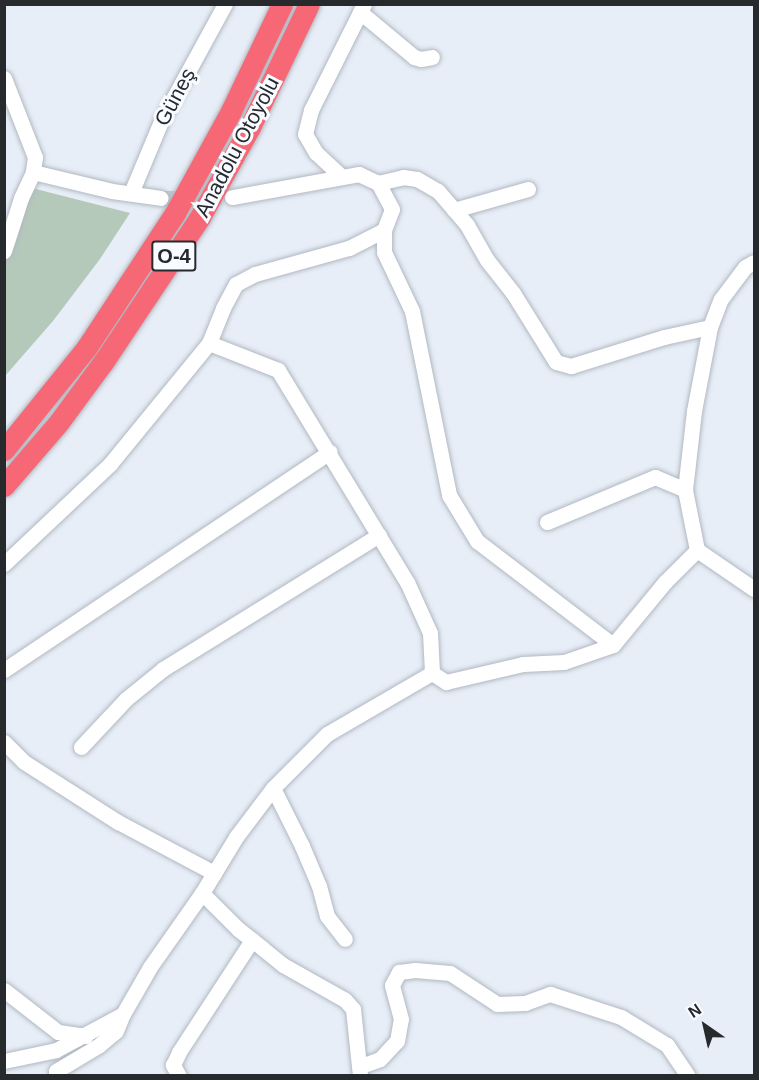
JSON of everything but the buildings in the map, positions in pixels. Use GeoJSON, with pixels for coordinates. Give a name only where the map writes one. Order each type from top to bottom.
{"type":"FeatureCollection","features":[{"type":"Feature","properties":{"kind":"highway","name":"Anadolu Otoyolu"},"geometry":{"type":"LineString","coordinates":[[4,450],[87,347],[175,213],[231,111],[282,4]]}},
{"type":"Feature","properties":{"kind":"highway","name":"Anadolu Otoyolu"},"geometry":{"type":"LineString","coordinates":[[4,486],[59,422],[104,361],[200,217],[250,126],[309,4]]}},
{"type":"Feature","properties":{"kind":"street","name":"Güneş"},"geometry":{"type":"LineString","coordinates":[[131,193],[162,119],[225,4]]}},
{"type":"Feature","properties":{"kind":"street"},"geometry":{"type":"LineString","coordinates":[[342,177],[316,153],[305,135],[311,110],[362,8],[414,57],[421,60],[432,57]]}},
{"type":"Feature","properties":{"kind":"street"},"geometry":{"type":"LineString","coordinates":[[4,78],[35,157],[33,172],[21,198],[4,252]]}},
{"type":"Feature","properties":{"kind":"street"},"geometry":{"type":"LineString","coordinates":[[33,172],[161,198]]}},
{"type":"Feature","properties":{"kind":"street"},"geometry":{"type":"LineString","coordinates":[[232,197],[359,174],[378,183],[393,209],[384,230],[384,252],[412,311],[449,495],[477,541],[613,645]]}},
{"type":"Feature","properties":{"kind":"street"},"geometry":{"type":"LineString","coordinates":[[378,183],[403,177],[417,179],[438,191],[513,293],[556,362],[571,366],[664,337],[710,327]]}},
{"type":"Feature","properties":{"kind":"street"},"geometry":{"type":"LineString","coordinates":[[453,210],[528,189]]}},
{"type":"Feature","properties":{"kind":"street"},"geometry":{"type":"LineString","coordinates":[[4,564],[110,464],[209,343],[223,308],[236,284],[255,274],[350,248],[384,230]]}},
{"type":"Feature","properties":{"kind":"street"},"geometry":{"type":"LineString","coordinates":[[754,262],[745,267],[721,299],[710,327],[694,411],[685,490],[697,550],[754,589]]}},
{"type":"Feature","properties":{"kind":"street"},"geometry":{"type":"LineString","coordinates":[[209,343],[278,370],[407,582],[430,633],[432,673]]}},
{"type":"Feature","properties":{"kind":"street"},"geometry":{"type":"LineString","coordinates":[[4,670],[238,516],[330,452]]}},
{"type":"Feature","properties":{"kind":"street"},"geometry":{"type":"LineString","coordinates":[[547,522],[655,477],[685,490]]}},
{"type":"Feature","properties":{"kind":"street"},"geometry":{"type":"LineString","coordinates":[[81,747],[126,699],[163,669],[380,535]]}},
{"type":"Feature","properties":{"kind":"street"},"geometry":{"type":"LineString","coordinates":[[432,673],[446,682],[523,664],[564,662],[613,645],[665,582],[697,550]]}},
{"type":"Feature","properties":{"kind":"street"},"geometry":{"type":"LineString","coordinates":[[57,1076],[56,1071],[98,1046],[116,1031],[150,967],[202,893],[236,837],[273,788],[327,734],[432,673]]}},
{"type":"Feature","properties":{"kind":"street"},"geometry":{"type":"LineString","coordinates":[[4,742],[24,762],[118,822],[214,873]]}},
{"type":"Feature","properties":{"kind":"street"},"geometry":{"type":"LineString","coordinates":[[273,788],[303,846],[319,886],[327,916],[345,939]]}},
{"type":"Feature","properties":{"kind":"street"},"geometry":{"type":"LineString","coordinates":[[202,893],[252,940],[283,964],[345,1000],[353,1009],[361,1071],[380,1059],[397,1041],[401,1019],[393,985],[399,972],[415,970],[450,973],[496,1004],[525,1003],[550,994],[621,1017],[667,1045],[688,1076]]}},
{"type":"Feature","properties":{"kind":"street"},"geometry":{"type":"LineString","coordinates":[[179,1076],[173,1065],[179,1052],[252,940]]}},
{"type":"Feature","properties":{"kind":"street"},"geometry":{"type":"LineString","coordinates":[[4,990],[58,1032],[86,1036]]}},
{"type":"Feature","properties":{"kind":"street"},"geometry":{"type":"LineString","coordinates":[[4,1061],[56,1050],[86,1036],[123,1014]]}},
{"type":"Feature","properties":{"kind":"green space"},"geometry":{"type":"Polygon","coordinates":[[[32,188],[130,213],[100,259],[53,321],[5,376],[5,256],[32,188]]]}},
{"type":"Feature","properties":{"kind":"tunnel"},"geometry":{"type":"LineString","coordinates":[[161,198],[232,197]]}}]}
